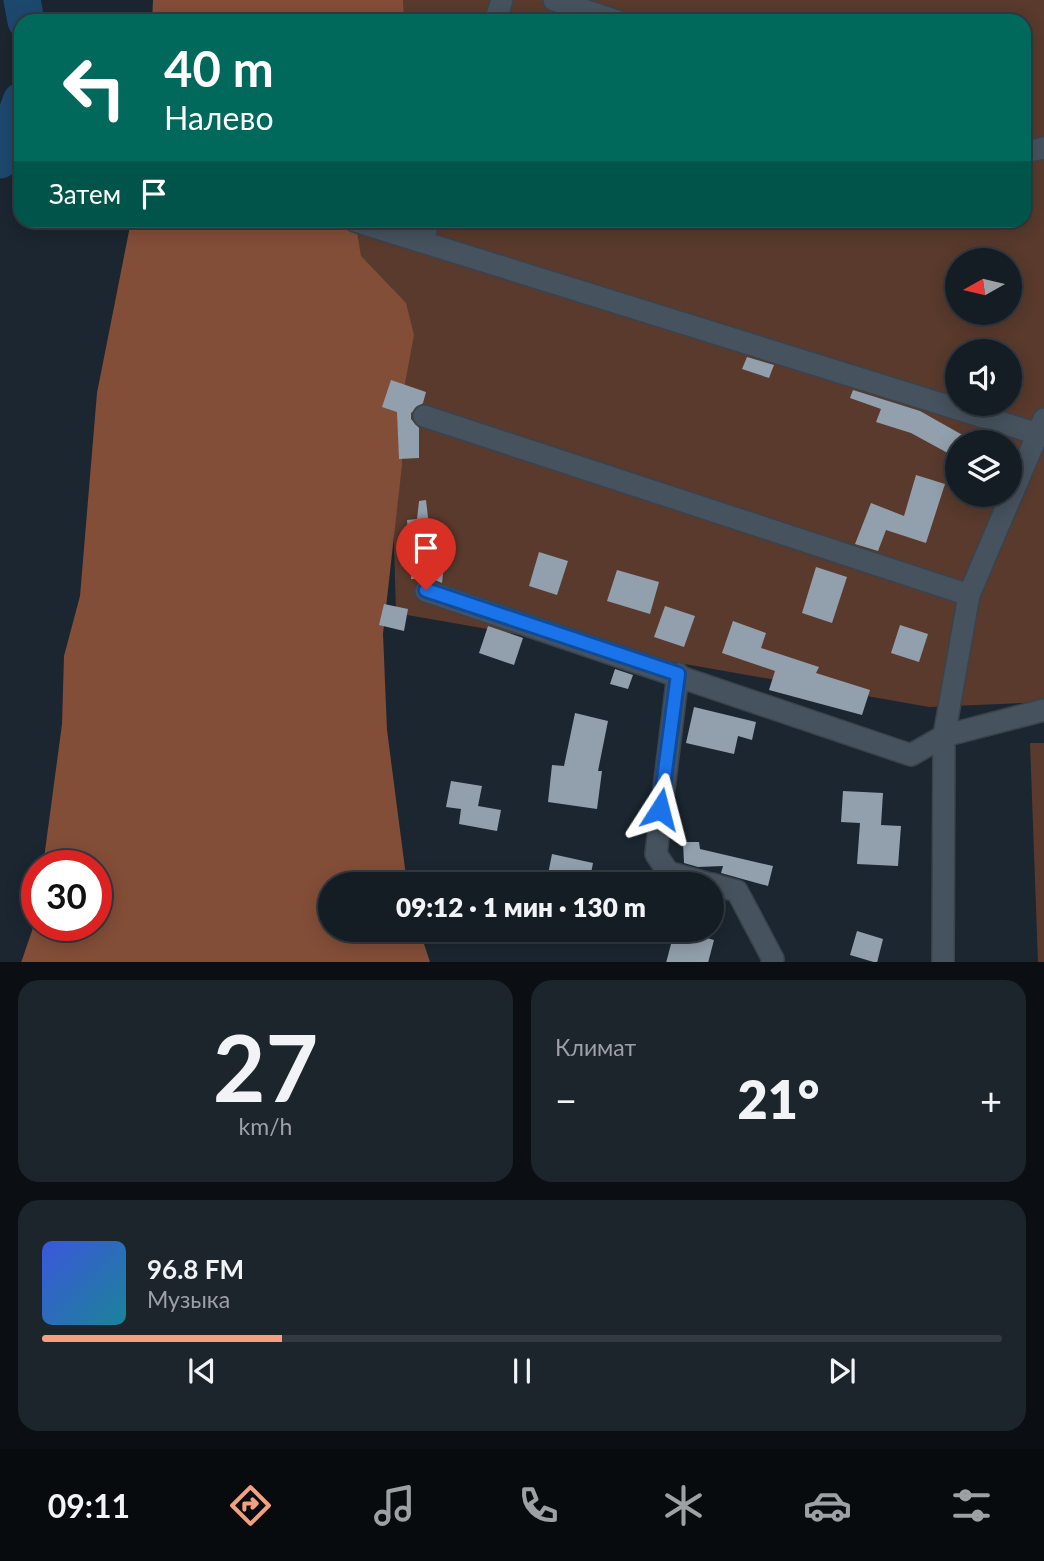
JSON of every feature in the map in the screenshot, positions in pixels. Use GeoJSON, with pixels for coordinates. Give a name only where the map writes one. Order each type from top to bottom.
{"type":"FeatureCollection","features":[{"type":"Feature","properties":{"kind":"street"},"geometry":{"type":"LineString","coordinates":[[554,0],[596,14]]}},
{"type":"Feature","properties":{"kind":"street"},"geometry":{"type":"LineString","coordinates":[[377,228],[1041,427],[970,595],[944,736],[943,962]]}},
{"type":"Feature","properties":{"kind":"street"},"geometry":{"type":"LineString","coordinates":[[422,242],[426,228]]}},
{"type":"Feature","properties":{"kind":"street"},"geometry":{"type":"LineString","coordinates":[[424,416],[970,595]]}},
{"type":"Feature","properties":{"kind":"street"},"geometry":{"type":"LineString","coordinates":[[426,590],[911,755],[944,736],[1044,710]]}},
{"type":"Feature","properties":{"kind":"street"},"geometry":{"type":"LineString","coordinates":[[668,872],[656,854],[678,674]]}},
{"type":"Feature","properties":{"kind":"street"},"geometry":{"type":"LineString","coordinates":[[724,888],[737,891],[777,961]]}},
{"type":"Feature","properties":{"kind":"shaded area"},"geometry":{"type":"Polygon","coordinates":[[[153,0],[403,0],[404,14],[152,14],[153,0]]]}},
{"type":"Feature","properties":{"kind":"shaded area"},"geometry":{"type":"Polygon","coordinates":[[[363,0],[1044,0],[1044,702],[929,707],[396,613],[387,306],[342,228],[1031,228],[1031,14],[360,14],[363,0]]]}},
{"type":"Feature","properties":{"kind":"shaded area"},"geometry":{"type":"Polygon","coordinates":[[[130,228],[356,228],[361,256],[406,303],[414,335],[402,399],[402,465],[383,634],[387,730],[405,872],[318,872],[318,942],[423,942],[430,962],[21,962],[28,941],[112,941],[112,850],[45,850],[62,724],[64,656],[80,596],[97,393],[130,228]]]}},
{"type":"Feature","properties":{"kind":"shaded area"},"geometry":{"type":"Polygon","coordinates":[[[1030,743],[1044,743],[1044,962],[1038,962],[1030,743]]]}},
{"type":"Feature","properties":{"kind":"building"},"geometry":{"type":"Polygon","coordinates":[[[747,357],[774,365],[769,378],[742,369],[747,357]]]}},
{"type":"Feature","properties":{"kind":"building"},"geometry":{"type":"Polygon","coordinates":[[[391,380],[426,392],[423,403],[411,413],[411,419],[419,428],[419,458],[399,459],[397,412],[382,407],[391,380]]]}},
{"type":"Feature","properties":{"kind":"building"},"geometry":{"type":"Polygon","coordinates":[[[853,390],[920,411],[954,430],[945,430],[945,452],[911,433],[876,422],[881,409],[850,398],[853,390]]]}},
{"type":"Feature","properties":{"kind":"building"},"geometry":{"type":"Polygon","coordinates":[[[916,475],[945,484],[926,543],[886,530],[878,551],[855,544],[871,503],[904,516],[916,475]]]}},
{"type":"Feature","properties":{"kind":"building"},"geometry":{"type":"Polygon","coordinates":[[[426,500],[433,562],[444,563],[442,583],[430,578],[411,579],[415,539],[409,540],[407,520],[417,519],[419,501],[426,500]]]}},
{"type":"Feature","properties":{"kind":"building"},"geometry":{"type":"Polygon","coordinates":[[[539,552],[568,561],[557,595],[529,586],[539,552]]]}},
{"type":"Feature","properties":{"kind":"building"},"geometry":{"type":"Polygon","coordinates":[[[816,567],[847,577],[832,623],[802,613],[816,567]]]}},
{"type":"Feature","properties":{"kind":"building"},"geometry":{"type":"Polygon","coordinates":[[[617,570],[659,582],[650,614],[607,601],[617,570]]]}},
{"type":"Feature","properties":{"kind":"building"},"geometry":{"type":"Polygon","coordinates":[[[384,604],[408,609],[404,631],[379,625],[384,604]]]}},
{"type":"Feature","properties":{"kind":"building"},"geometry":{"type":"Polygon","coordinates":[[[665,606],[695,616],[684,647],[654,637],[665,606]]]}},
{"type":"Feature","properties":{"kind":"building"},"geometry":{"type":"Polygon","coordinates":[[[733,621],[766,633],[761,648],[819,667],[816,673],[870,690],[862,715],[769,690],[775,671],[722,653],[733,621]]]}},
{"type":"Feature","properties":{"kind":"building"},"geometry":{"type":"Polygon","coordinates":[[[900,625],[928,634],[919,662],[891,653],[900,625]]]}},
{"type":"Feature","properties":{"kind":"building"},"geometry":{"type":"Polygon","coordinates":[[[488,626],[523,638],[514,665],[479,653],[488,626]]]}},
{"type":"Feature","properties":{"kind":"building"},"geometry":{"type":"Polygon","coordinates":[[[615,669],[633,675],[628,689],[610,684],[615,669]]]}},
{"type":"Feature","properties":{"kind":"building"},"geometry":{"type":"Polygon","coordinates":[[[694,707],[756,722],[752,740],[738,736],[734,754],[686,743],[694,707]]]}},
{"type":"Feature","properties":{"kind":"building"},"geometry":{"type":"Polygon","coordinates":[[[575,713],[608,721],[598,771],[602,771],[597,809],[548,802],[552,765],[564,766],[575,713]]]}},
{"type":"Feature","properties":{"kind":"building"},"geometry":{"type":"Polygon","coordinates":[[[451,781],[482,786],[478,806],[501,810],[497,831],[459,824],[461,809],[446,807],[451,781]]]}},
{"type":"Feature","properties":{"kind":"building"},"geometry":{"type":"Polygon","coordinates":[[[843,791],[883,793],[881,825],[901,826],[898,866],[857,864],[860,823],[841,822],[843,791]]]}},
{"type":"Feature","properties":{"kind":"building"},"geometry":{"type":"Polygon","coordinates":[[[683,842],[699,842],[700,849],[773,866],[768,886],[724,874],[721,872],[723,866],[698,867],[684,863],[683,842]]]}},
{"type":"Feature","properties":{"kind":"building"},"geometry":{"type":"Polygon","coordinates":[[[552,854],[593,863],[591,872],[548,872],[552,854]]]}},
{"type":"Feature","properties":{"kind":"building"},"geometry":{"type":"Polygon","coordinates":[[[857,931],[883,939],[877,962],[850,955],[857,931]]]}},
{"type":"Feature","properties":{"kind":"building"},"geometry":{"type":"Polygon","coordinates":[[[672,942],[713,942],[708,962],[666,962],[672,942]]]}},
{"type":"Feature","properties":{"kind":"waterway"},"geometry":{"type":"LineString","coordinates":[[22,0],[25,14]]}},
{"type":"Feature","properties":{"kind":"waterway"},"geometry":{"type":"LineString","coordinates":[[0,160],[14,121]]}},
{"type":"Feature","properties":{"kind":"route"},"geometry":{"type":"LineString","coordinates":[[426,590],[678,674],[660,809]]}}]}
